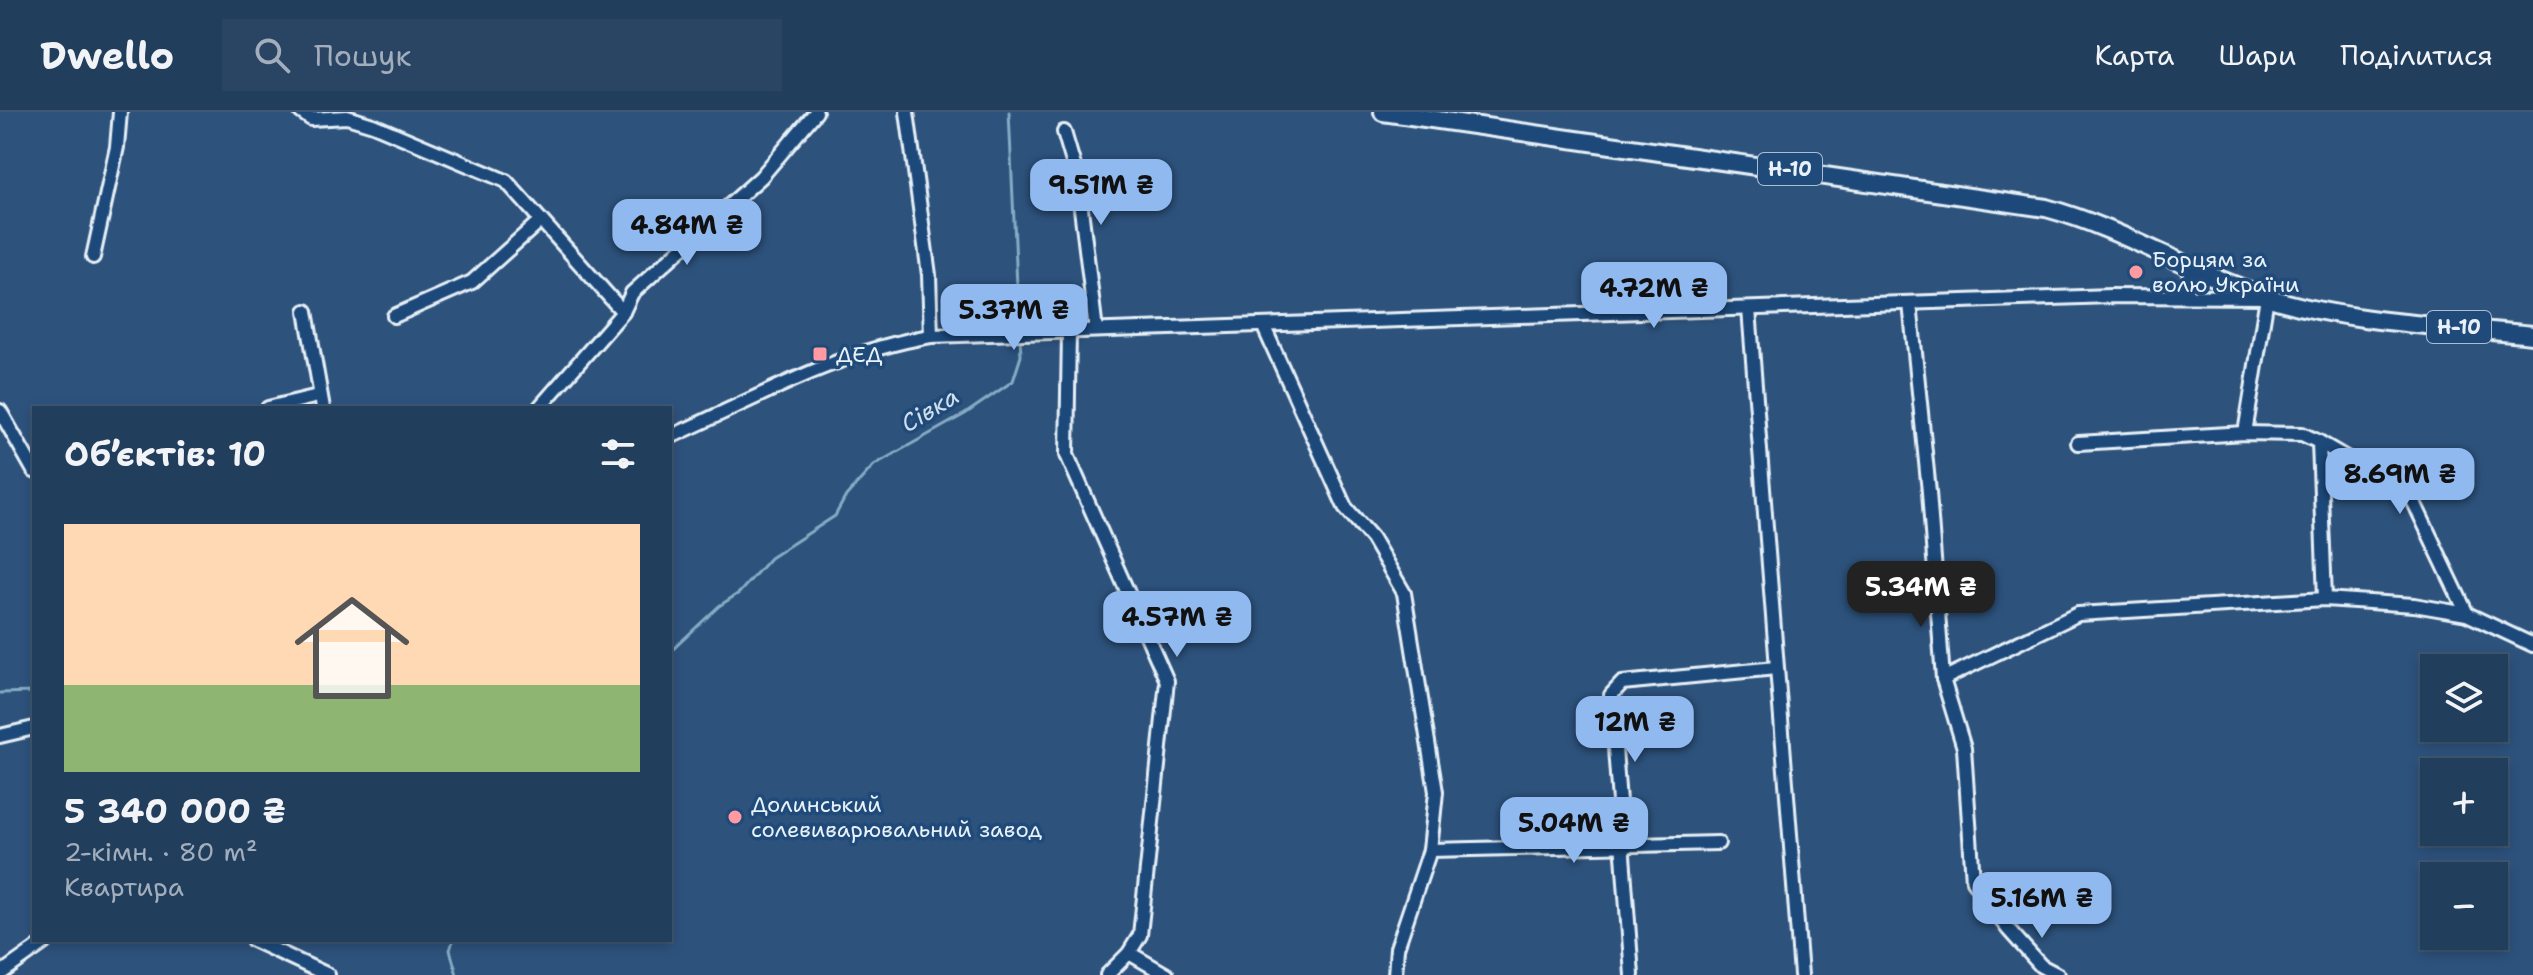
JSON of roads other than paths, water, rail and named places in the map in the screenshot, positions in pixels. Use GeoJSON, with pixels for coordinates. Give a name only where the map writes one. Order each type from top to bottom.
{"type":"FeatureCollection","features":[{"type":"Feature","properties":{"kind":"main road","name":"Н-10"},"geometry":{"type":"LineString","coordinates":[[1383,112],[2046,208],[2087,219],[2267,297],[2342,313],[2533,335]]}},
{"type":"Feature","properties":{"kind":"street"},"geometry":{"type":"LineString","coordinates":[[93,257],[117,147],[120,112]]}},
{"type":"Feature","properties":{"kind":"street"},"geometry":{"type":"LineString","coordinates":[[301,112],[311,119],[347,117],[373,125],[506,181],[623,312]]}},
{"type":"Feature","properties":{"kind":"street"},"geometry":{"type":"LineString","coordinates":[[541,406],[623,312],[632,293],[761,177],[816,112]]}},
{"type":"Feature","properties":{"kind":"street"},"geometry":{"type":"LineString","coordinates":[[907,112],[929,275],[931,336]]}},
{"type":"Feature","properties":{"kind":"street"},"geometry":{"type":"LineString","coordinates":[[1064,132],[1077,176],[1096,330]]}},
{"type":"Feature","properties":{"kind":"street"},"geometry":{"type":"LineString","coordinates":[[394,316],[472,282],[541,220]]}},
{"type":"Feature","properties":{"kind":"street"},"geometry":{"type":"LineString","coordinates":[[2172,297],[2187,290],[2190,273],[2186,263]]}},
{"type":"Feature","properties":{"kind":"street"},"geometry":{"type":"LineString","coordinates":[[672,436],[845,358],[888,343],[931,336],[1910,303],[2267,297],[2245,433]]}},
{"type":"Feature","properties":{"kind":"street"},"geometry":{"type":"LineString","coordinates":[[1910,303],[1929,492],[1943,679],[1964,748],[1973,881],[2008,929],[2041,966],[2058,975]]}},
{"type":"Feature","properties":{"kind":"street"},"geometry":{"type":"LineString","coordinates":[[1749,309],[1801,975]]}},
{"type":"Feature","properties":{"kind":"street"},"geometry":{"type":"LineString","coordinates":[[285,406],[320,402],[306,311]]}},
{"type":"Feature","properties":{"kind":"street"},"geometry":{"type":"LineString","coordinates":[[1263,325],[1345,507],[1372,538],[1404,593],[1436,792],[1430,850],[1397,948],[1395,975]]}},
{"type":"Feature","properties":{"kind":"street"},"geometry":{"type":"LineString","coordinates":[[1069,331],[1067,455],[1167,681],[1140,935],[1129,953],[1107,975]]}},
{"type":"Feature","properties":{"kind":"street"},"geometry":{"type":"LineString","coordinates":[[0,411],[32,467]]}},
{"type":"Feature","properties":{"kind":"street"},"geometry":{"type":"LineString","coordinates":[[2078,443],[2245,433],[2302,434],[2355,463],[2383,464],[2401,475],[2467,614]]}},
{"type":"Feature","properties":{"kind":"street"},"geometry":{"type":"LineString","coordinates":[[2319,442],[2325,599]]}},
{"type":"Feature","properties":{"kind":"street"},"geometry":{"type":"LineString","coordinates":[[1943,679],[2078,614],[2325,599],[2414,605],[2467,614],[2533,645]]}},
{"type":"Feature","properties":{"kind":"street"},"geometry":{"type":"LineString","coordinates":[[1632,975],[1611,695],[1622,683],[1776,668]]}},
{"type":"Feature","properties":{"kind":"street"},"geometry":{"type":"LineString","coordinates":[[0,736],[32,728]]}},
{"type":"Feature","properties":{"kind":"street"},"geometry":{"type":"LineString","coordinates":[[1430,850],[1718,843]]}},
{"type":"Feature","properties":{"kind":"street"},"geometry":{"type":"LineString","coordinates":[[0,974],[45,942]]}},
{"type":"Feature","properties":{"kind":"street"},"geometry":{"type":"LineString","coordinates":[[257,942],[328,975]]}},
{"type":"Feature","properties":{"kind":"street"},"geometry":{"type":"LineString","coordinates":[[1129,953],[1167,975]]}},
{"type":"Feature","properties":{"kind":"waterway","name":"Сівка"},"geometry":{"type":"LineString","coordinates":[[1009,112],[1019,330]]}},
{"type":"Feature","properties":{"kind":"waterway","name":"Сівка"},"geometry":{"type":"LineString","coordinates":[[672,650],[719,606],[739,593],[770,558],[835,516],[846,496],[874,465],[965,414],[1013,381],[1021,356],[1020,337]]}},
{"type":"Feature","properties":{"kind":"waterway"},"geometry":{"type":"LineString","coordinates":[[0,693],[32,692]]}},
{"type":"Feature","properties":{"kind":"waterway","name":"Сівка"},"geometry":{"type":"LineString","coordinates":[[452,942],[450,950],[457,975]]}},
{"type":"Feature","properties":{"kind":"place","name":"Борцям за волю України"},"geometry":{"type":"Point","coordinates":[2136,272]}},
{"type":"Feature","properties":{"kind":"place","name":"ДЕД"},"geometry":{"type":"Point","coordinates":[820,354]}},
{"type":"Feature","properties":{"kind":"place","name":"Долинський солевиварювальний завод"},"geometry":{"type":"Point","coordinates":[735,817]}}]}
